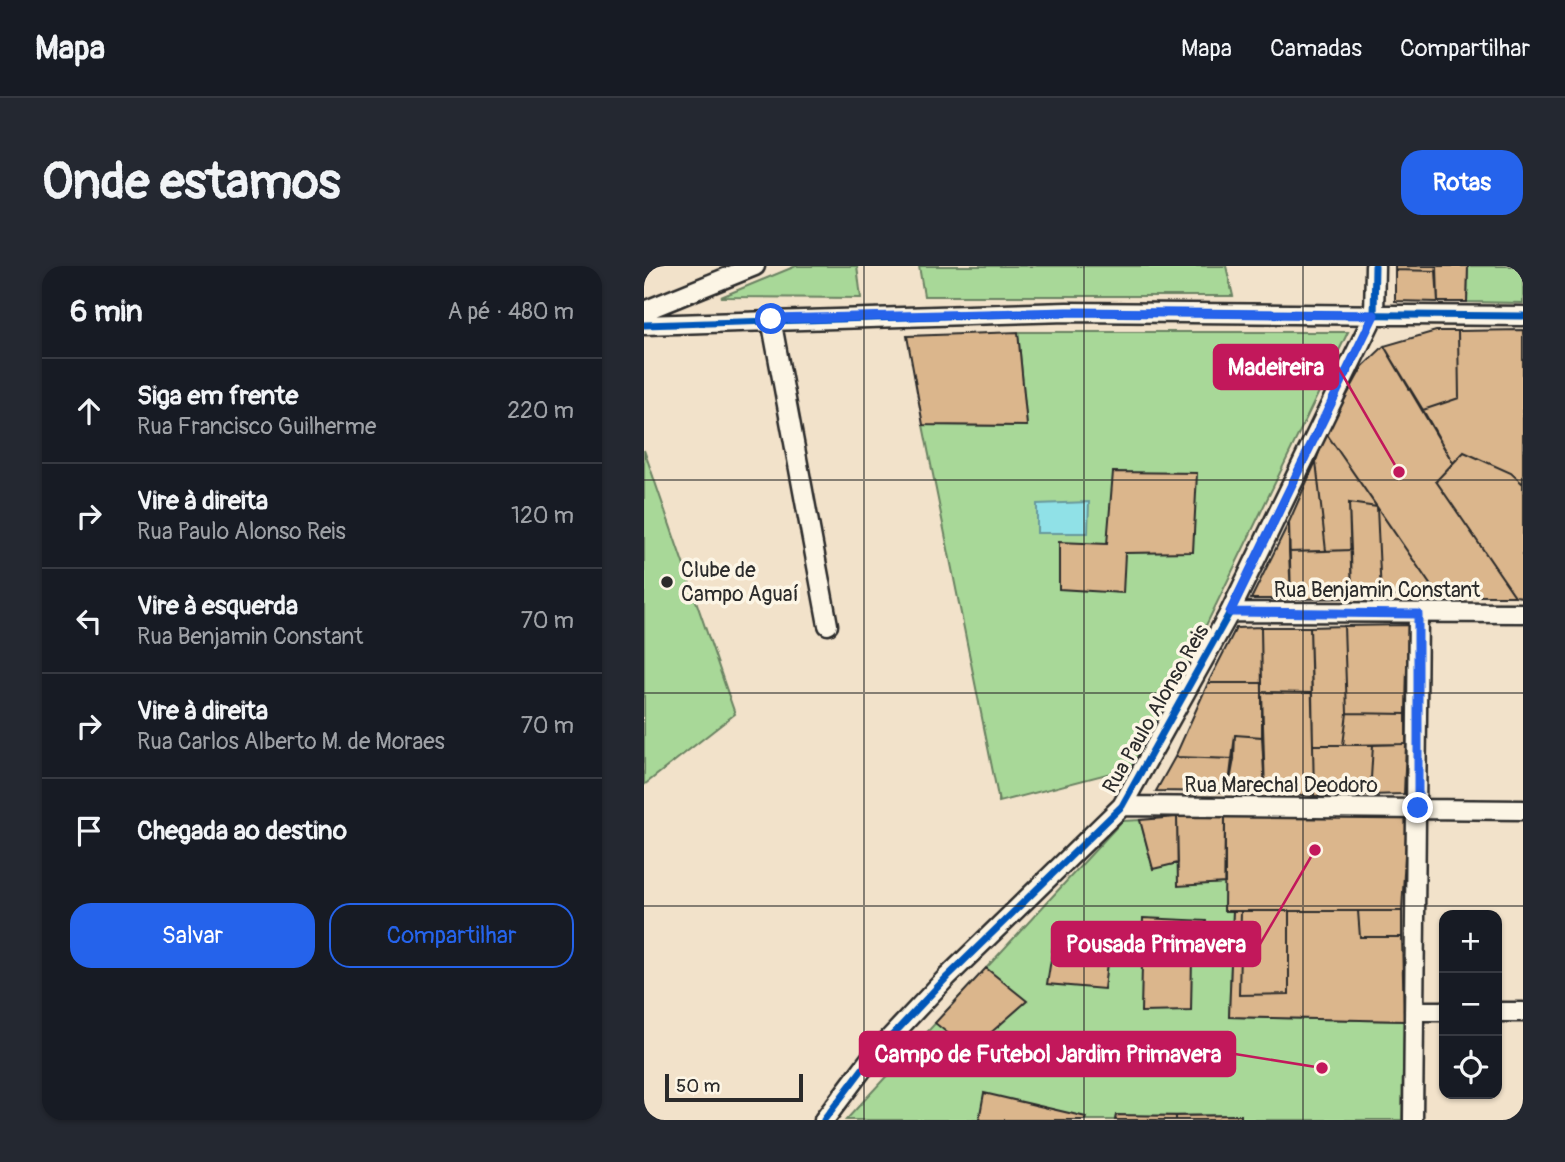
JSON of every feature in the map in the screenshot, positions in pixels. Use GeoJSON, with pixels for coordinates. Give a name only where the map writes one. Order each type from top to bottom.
{"type":"FeatureCollection","features":[{"type":"Feature","properties":{"kind":"street"},"geometry":{"type":"LineString","coordinates":[[644,312],[755,266]]}},
{"type":"Feature","properties":{"kind":"street","name":"Rua Paulo Alonso Reis"},"geometry":{"type":"LineString","coordinates":[[824,1120],[870,1059],[947,977],[1122,806],[1181,706],[1230,612],[1374,315],[1375,266]]}},
{"type":"Feature","properties":{"kind":"street"},"geometry":{"type":"LineString","coordinates":[[644,325],[771,319],[1068,312],[1523,316]]}},
{"type":"Feature","properties":{"kind":"street"},"geometry":{"type":"LineString","coordinates":[[771,319],[828,625]]}},
{"type":"Feature","properties":{"kind":"street","name":"Rua Benjamin Constant"},"geometry":{"type":"LineString","coordinates":[[1230,612],[1523,613]]}},
{"type":"Feature","properties":{"kind":"street"},"geometry":{"type":"LineString","coordinates":[[1413,1120],[1418,614]]}},
{"type":"Feature","properties":{"kind":"street","name":"Rua Marechal Deodoro"},"geometry":{"type":"LineString","coordinates":[[1122,806],[1523,810]]}},
{"type":"Feature","properties":{"kind":"street"},"geometry":{"type":"LineString","coordinates":[[1414,1011],[1439,1012]]}},
{"type":"Feature","properties":{"kind":"street"},"geometry":{"type":"LineString","coordinates":[[1502,1012],[1523,1012]]}},
{"type":"Feature","properties":{"kind":"green space"},"geometry":{"type":"Polygon","coordinates":[[[796,266],[857,266],[861,298],[721,297],[796,266]]]}},
{"type":"Feature","properties":{"kind":"green space"},"geometry":{"type":"Polygon","coordinates":[[[919,266],[1226,266],[1233,296],[924,296],[919,266]]]}},
{"type":"Feature","properties":{"kind":"green space"},"geometry":{"type":"Polygon","coordinates":[[[1468,266],[1523,266],[1523,303],[1467,302],[1468,266]]]}},
{"type":"Feature","properties":{"kind":"green space"},"geometry":{"type":"Polygon","coordinates":[[[1018,332],[1348,332],[1138,766],[999,802],[923,425],[1027,426],[1018,332]]]}},
{"type":"Feature","properties":{"kind":"green space","name":"Clube de Campo Aguaí"},"geometry":{"type":"Polygon","coordinates":[[[644,450],[735,714],[644,785],[644,450]]]}},
{"type":"Feature","properties":{"kind":"green space"},"geometry":{"type":"Polygon","coordinates":[[[1140,820],[1153,868],[1178,863],[1178,885],[1225,883],[1233,911],[1229,1017],[1404,1021],[1402,1120],[1241,1120],[1240,1115],[1116,1116],[1115,1120],[846,1120],[1122,821],[1140,820]]]}},
{"type":"Feature","properties":{"kind":"water"},"geometry":{"type":"Polygon","coordinates":[[[1089,502],[1088,533],[1037,533],[1037,504],[1089,502]]]}},
{"type":"Feature","properties":{"kind":"building"},"geometry":{"type":"Polygon","coordinates":[[[1395,266],[1437,266],[1436,271],[1395,270],[1395,266]]]}},
{"type":"Feature","properties":{"kind":"building"},"geometry":{"type":"Polygon","coordinates":[[[1437,266],[1468,266],[1467,302],[1438,302],[1437,266]]]}},
{"type":"Feature","properties":{"kind":"building"},"geometry":{"type":"Polygon","coordinates":[[[1395,270],[1436,271],[1438,302],[1395,301],[1395,270]]]}},
{"type":"Feature","properties":{"kind":"building"},"geometry":{"type":"Polygon","coordinates":[[[1523,330],[1523,484],[1511,473],[1464,452],[1453,463],[1423,410],[1459,398],[1458,331],[1523,330]]]}},
{"type":"Feature","properties":{"kind":"building"},"geometry":{"type":"Polygon","coordinates":[[[1436,331],[1458,331],[1459,398],[1423,410],[1384,346],[1436,331]]]}},
{"type":"Feature","properties":{"kind":"building"},"geometry":{"type":"Polygon","coordinates":[[[1018,332],[1027,426],[923,425],[907,336],[1018,332]]]}},
{"type":"Feature","properties":{"kind":"building"},"geometry":{"type":"Polygon","coordinates":[[[1384,346],[1453,463],[1436,481],[1515,596],[1438,596],[1326,433],[1363,366],[1384,346]]]}},
{"type":"Feature","properties":{"kind":"building"},"geometry":{"type":"Polygon","coordinates":[[[1326,433],[1377,507],[1349,503],[1351,550],[1326,551],[1316,461],[1326,433]]]}},
{"type":"Feature","properties":{"kind":"building"},"geometry":{"type":"Polygon","coordinates":[[[1464,452],[1511,473],[1523,484],[1523,597],[1515,596],[1436,481],[1464,452]]]}},
{"type":"Feature","properties":{"kind":"building"},"geometry":{"type":"Polygon","coordinates":[[[1316,461],[1326,551],[1289,552],[1289,522],[1316,461]]]}},
{"type":"Feature","properties":{"kind":"building"},"geometry":{"type":"Polygon","coordinates":[[[1113,472],[1197,473],[1193,552],[1125,553],[1123,593],[1059,589],[1059,542],[1107,544],[1113,472]]]}},
{"type":"Feature","properties":{"kind":"building"},"geometry":{"type":"Polygon","coordinates":[[[1349,503],[1377,507],[1381,596],[1352,598],[1349,503]]]}},
{"type":"Feature","properties":{"kind":"building"},"geometry":{"type":"Polygon","coordinates":[[[1377,507],[1438,596],[1381,596],[1377,507]]]}},
{"type":"Feature","properties":{"kind":"building"},"geometry":{"type":"Polygon","coordinates":[[[1289,522],[1291,599],[1251,599],[1289,522]]]}},
{"type":"Feature","properties":{"kind":"building"},"geometry":{"type":"Polygon","coordinates":[[[1351,550],[1352,598],[1291,599],[1289,552],[1351,550]]]}},
{"type":"Feature","properties":{"kind":"building"},"geometry":{"type":"Polygon","coordinates":[[[1408,625],[1406,714],[1347,713],[1344,626],[1408,625]]]}},
{"type":"Feature","properties":{"kind":"building"},"geometry":{"type":"Polygon","coordinates":[[[1344,626],[1347,713],[1343,745],[1313,745],[1310,627],[1344,626]]]}},
{"type":"Feature","properties":{"kind":"building"},"geometry":{"type":"Polygon","coordinates":[[[1261,627],[1310,627],[1312,693],[1262,692],[1261,627]]]}},
{"type":"Feature","properties":{"kind":"building"},"geometry":{"type":"Polygon","coordinates":[[[1261,627],[1262,683],[1208,683],[1236,628],[1261,627]]]}},
{"type":"Feature","properties":{"kind":"building"},"geometry":{"type":"Polygon","coordinates":[[[1208,683],[1262,683],[1262,737],[1235,735],[1234,759],[1175,757],[1208,683]]]}},
{"type":"Feature","properties":{"kind":"building"},"geometry":{"type":"Polygon","coordinates":[[[1262,692],[1312,693],[1314,796],[1265,792],[1262,692]]]}},
{"type":"Feature","properties":{"kind":"building"},"geometry":{"type":"Polygon","coordinates":[[[1347,713],[1406,714],[1406,744],[1343,745],[1347,713]]]}},
{"type":"Feature","properties":{"kind":"building"},"geometry":{"type":"Polygon","coordinates":[[[1235,735],[1262,737],[1265,792],[1228,792],[1235,735]]]}},
{"type":"Feature","properties":{"kind":"building"},"geometry":{"type":"Polygon","coordinates":[[[1406,744],[1404,794],[1370,795],[1373,745],[1406,744]]]}},
{"type":"Feature","properties":{"kind":"building"},"geometry":{"type":"Polygon","coordinates":[[[1313,745],[1373,745],[1370,795],[1314,796],[1313,745]]]}},
{"type":"Feature","properties":{"kind":"building"},"geometry":{"type":"Polygon","coordinates":[[[1175,757],[1234,759],[1228,792],[1156,791],[1175,757]]]}},
{"type":"Feature","properties":{"kind":"building"},"geometry":{"type":"Polygon","coordinates":[[[1225,816],[1407,816],[1402,911],[1224,911],[1225,816]]]}},
{"type":"Feature","properties":{"kind":"building"},"geometry":{"type":"Polygon","coordinates":[[[1225,816],[1225,883],[1178,886],[1177,817],[1225,816]]]}},
{"type":"Feature","properties":{"kind":"building"},"geometry":{"type":"Polygon","coordinates":[[[1177,817],[1178,863],[1153,869],[1140,820],[1177,817]]]}},
{"type":"Feature","properties":{"kind":"building"},"geometry":{"type":"Polygon","coordinates":[[[1233,911],[1358,911],[1360,937],[1402,937],[1404,1021],[1229,1017],[1233,911]]]}},
{"type":"Feature","properties":{"kind":"building"},"geometry":{"type":"Polygon","coordinates":[[[1241,911],[1289,911],[1289,994],[1239,995],[1241,911]]]}},
{"type":"Feature","properties":{"kind":"building"},"geometry":{"type":"Polygon","coordinates":[[[1358,911],[1402,911],[1402,937],[1360,937],[1358,911]]]}},
{"type":"Feature","properties":{"kind":"building"},"geometry":{"type":"Polygon","coordinates":[[[1143,918],[1206,921],[1208,956],[1192,956],[1191,1011],[1141,1012],[1143,918]]]}},
{"type":"Feature","properties":{"kind":"building"},"geometry":{"type":"Polygon","coordinates":[[[1054,941],[1109,945],[1104,989],[1047,984],[1054,941]]]}},
{"type":"Feature","properties":{"kind":"building"},"geometry":{"type":"Polygon","coordinates":[[[986,968],[1027,1001],[970,1051],[935,1023],[986,968]]]}},
{"type":"Feature","properties":{"kind":"building"},"geometry":{"type":"Polygon","coordinates":[[[984,1093],[1086,1117],[1085,1120],[979,1120],[984,1093]]]}},
{"type":"Feature","properties":{"kind":"building"},"geometry":{"type":"Polygon","coordinates":[[[1116,1115],[1176,1116],[1176,1120],[1115,1120],[1116,1115]]]}},
{"type":"Feature","properties":{"kind":"building"},"geometry":{"type":"Polygon","coordinates":[[[1241,1115],[1241,1120],[1176,1120],[1176,1116],[1241,1115]]]}},
{"type":"Feature","properties":{"kind":"cycle path"},"geometry":{"type":"LineString","coordinates":[[824,1120],[870,1059],[947,977],[1122,806],[1230,612],[1374,315],[1375,266]]}},
{"type":"Feature","properties":{"kind":"cycle path"},"geometry":{"type":"LineString","coordinates":[[644,325],[1067,312],[1523,316]]}},
{"type":"Feature","properties":{"kind":"place","name":"Madeireira"},"geometry":{"type":"Point","coordinates":[1399,472]}},
{"type":"Feature","properties":{"kind":"place","name":"Clube de Campo Aguaí"},"geometry":{"type":"Point","coordinates":[667,582]}},
{"type":"Feature","properties":{"kind":"place","name":"Pousada Primavera"},"geometry":{"type":"Point","coordinates":[1315,850]}},
{"type":"Feature","properties":{"kind":"place","name":"Campo de Futebol Jardim Primavera"},"geometry":{"type":"Point","coordinates":[1322,1068]}},
{"type":"Feature","properties":{"kind":"route"},"geometry":{"type":"LineString","coordinates":[[771,319],[1068,312],[1374,315],[1230,612],[1418,614],[1418,808]]}}]}
